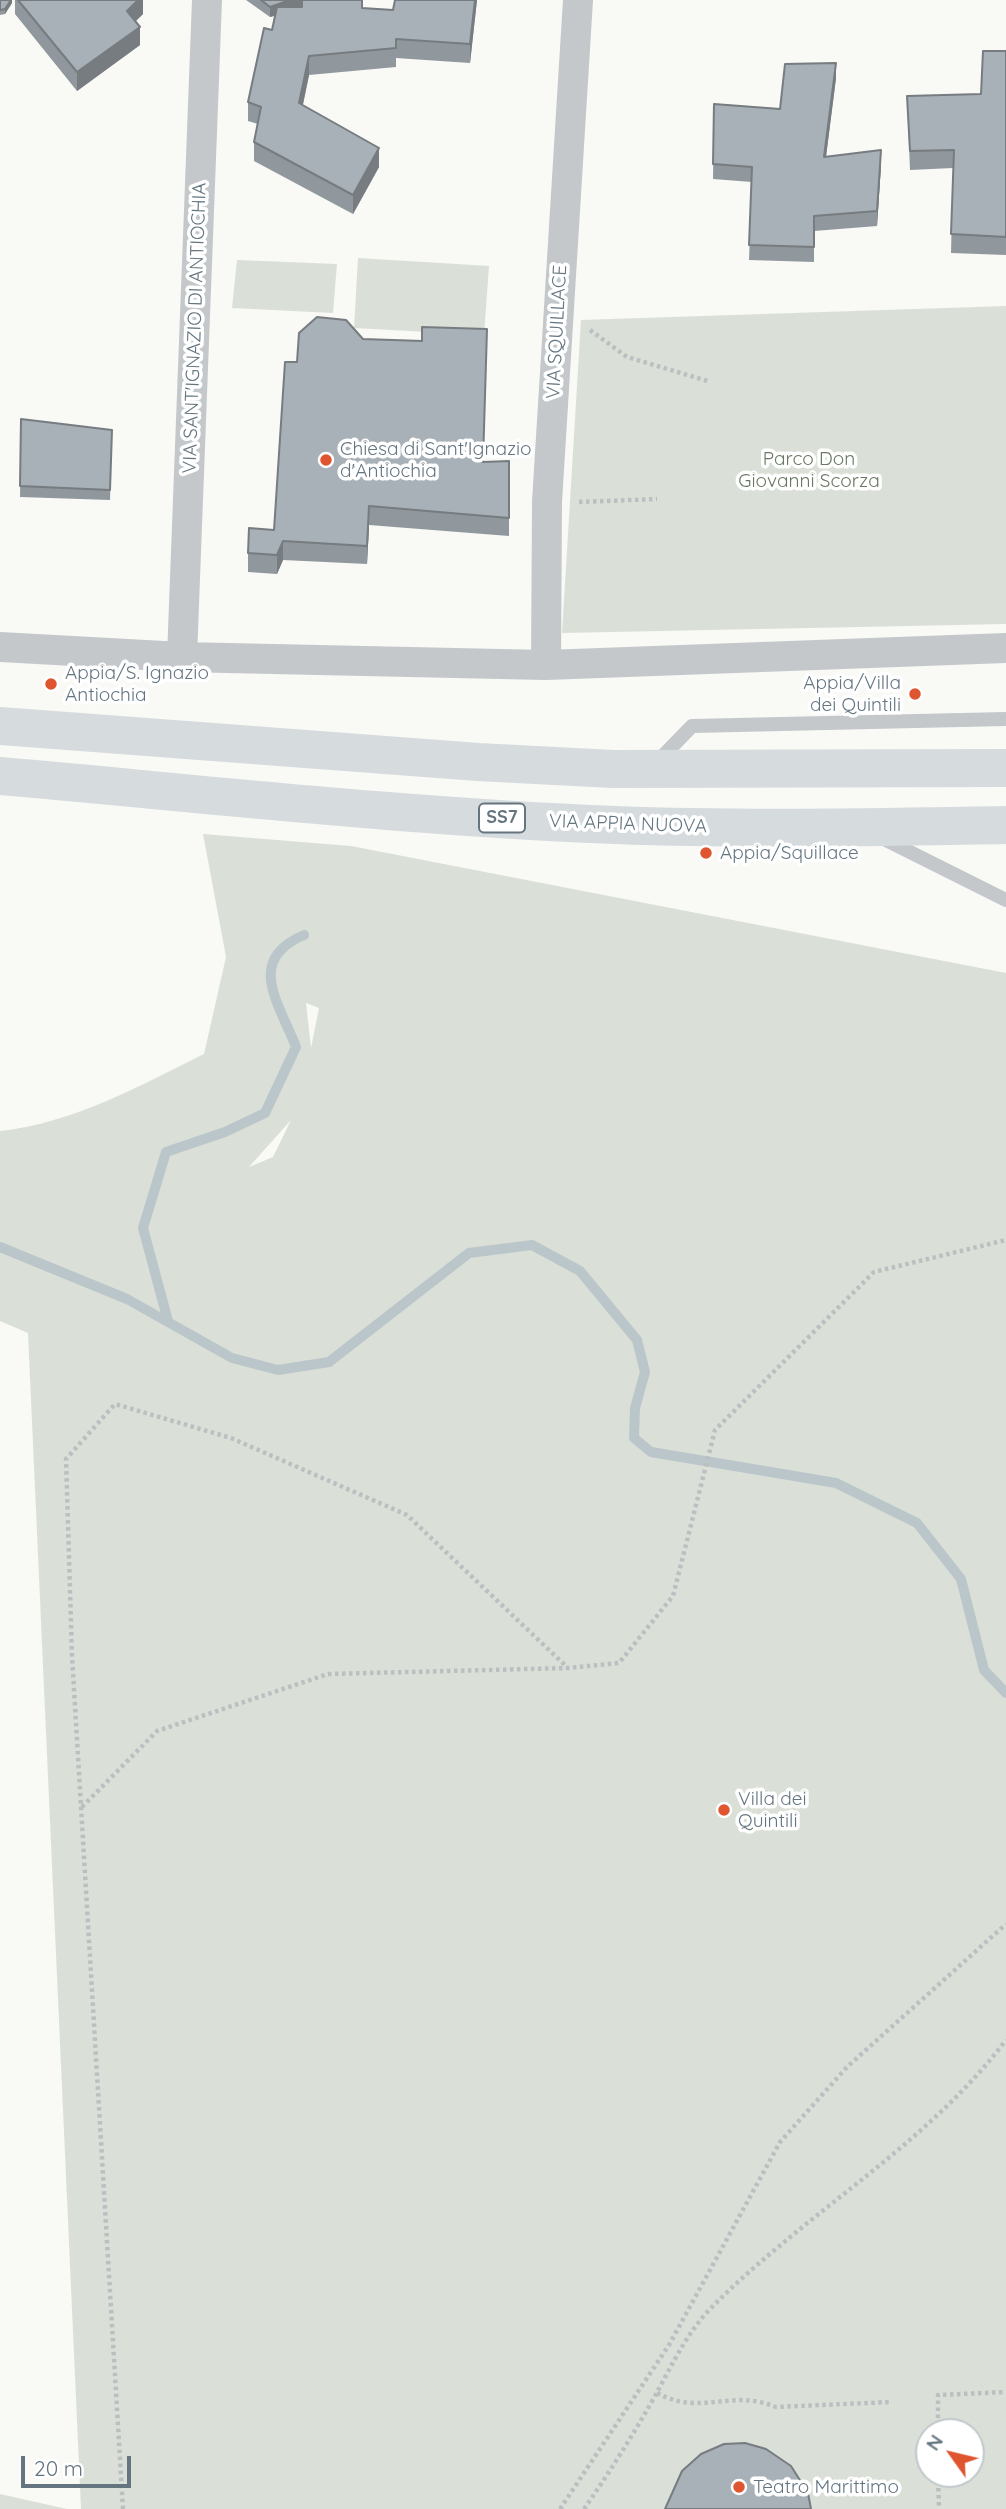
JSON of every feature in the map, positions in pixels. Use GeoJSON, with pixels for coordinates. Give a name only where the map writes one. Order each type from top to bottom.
{"type":"FeatureCollection","features":[{"type":"Feature","properties":{"kind":"main road"},"geometry":{"type":"LineString","coordinates":[[0,726],[478,762],[650,769],[1006,768]]}},
{"type":"Feature","properties":{"kind":"main road","name":"VIA APPIA NUOVA"},"geometry":{"type":"LineString","coordinates":[[0,776],[489,818],[655,826],[862,828],[1006,825]]}},
{"type":"Feature","properties":{"kind":"street","name":"VIA SANT'IGNAZIO DI ANTIOCHIA"},"geometry":{"type":"LineString","coordinates":[[182,657],[207,0]]}},
{"type":"Feature","properties":{"kind":"street","name":"VIA SQUILLACE"},"geometry":{"type":"LineString","coordinates":[[546,665],[547,502],[578,0]]}},
{"type":"Feature","properties":{"kind":"street"},"geometry":{"type":"LineString","coordinates":[[0,647],[182,657],[546,665],[1006,648]]}},
{"type":"Feature","properties":{"kind":"lane"},"geometry":{"type":"LineString","coordinates":[[650,769],[692,726],[1006,719]]}},
{"type":"Feature","properties":{"kind":"lane"},"geometry":{"type":"LineString","coordinates":[[862,828],[1006,900]]}},
{"type":"Feature","properties":{"kind":"path"},"geometry":{"type":"LineString","coordinates":[[559,282],[589,329],[627,357],[708,381]]}},
{"type":"Feature","properties":{"kind":"path"},"geometry":{"type":"LineString","coordinates":[[547,502],[657,499]]}},
{"type":"Feature","properties":{"kind":"path"},"geometry":{"type":"LineString","coordinates":[[82,1808],[157,1731],[328,1674],[568,1668],[619,1663],[673,1596],[715,1430],[874,1272],[1006,1240]]}},
{"type":"Feature","properties":{"kind":"path"},"geometry":{"type":"LineString","coordinates":[[123,2509],[66,1534],[66,1459],[115,1404],[231,1438],[407,1515],[568,1668]]}},
{"type":"Feature","properties":{"kind":"path"},"geometry":{"type":"LineString","coordinates":[[559,2509],[669,2345],[780,2142],[847,2067],[1006,1924]]}},
{"type":"Feature","properties":{"kind":"path"},"geometry":{"type":"LineString","coordinates":[[584,2509],[709,2309],[760,2261],[942,2113],[981,2073],[1006,2040]]}},
{"type":"Feature","properties":{"kind":"path"},"geometry":{"type":"LineString","coordinates":[[938,2418],[938,2395],[1006,2392]]}},
{"type":"Feature","properties":{"kind":"path"},"geometry":{"type":"LineString","coordinates":[[657,2393],[689,2405],[740,2399],[758,2400],[776,2407],[890,2402]]}},
{"type":"Feature","properties":{"kind":"path"},"geometry":{"type":"LineString","coordinates":[[938,2488],[939,2509]]}},
{"type":"Feature","properties":{"kind":"green space"},"geometry":{"type":"Polygon","coordinates":[[[358,258],[489,266],[484,335],[354,328],[358,258]]]}},
{"type":"Feature","properties":{"kind":"green space"},"geometry":{"type":"Polygon","coordinates":[[[237,260],[337,264],[333,313],[232,308],[237,260]]]}},
{"type":"Feature","properties":{"kind":"green space","name":"Parco Don Giovanni Scorza"},"geometry":{"type":"Polygon","coordinates":[[[1006,306],[1006,624],[562,633],[581,320],[1006,306]]]}},
{"type":"Feature","properties":{"kind":"green space","name":"Villa dei Quintili"},"geometry":{"type":"Polygon","coordinates":[[[203,834],[351,846],[1006,973],[1006,2509],[81,2509],[28,1333],[0,1321],[0,1131],[27,1127],[80,1112],[204,1054],[226,957],[203,834]],[[306,1003],[311,1048],[319,1008],[306,1003]],[[291,1120],[249,1167],[273,1157],[291,1120]]]}},
{"type":"Feature","properties":{"kind":"green space"},"geometry":{"type":"Polygon","coordinates":[[[0,2494],[67,2509],[0,2509],[0,2494]]]}},
{"type":"Feature","properties":{"kind":"building"},"geometry":{"type":"Polygon","coordinates":[[[0,0],[11,0],[5,9],[0,10],[0,0]]]}},
{"type":"Feature","properties":{"kind":"building"},"geometry":{"type":"Polygon","coordinates":[[[18,0],[138,0],[127,11],[140,27],[77,72],[18,0]]]}},
{"type":"Feature","properties":{"kind":"building"},"geometry":{"type":"Polygon","coordinates":[[[261,0],[290,0],[270,7],[261,0]]]}},
{"type":"Feature","properties":{"kind":"building"},"geometry":{"type":"Polygon","coordinates":[[[302,0],[362,0],[362,8],[393,10],[395,0],[475,0],[470,44],[396,39],[396,48],[309,56],[299,103],[379,148],[353,195],[254,142],[261,107],[248,102],[264,28],[272,30],[277,7],[302,7],[302,0]]]}},
{"type":"Feature","properties":{"kind":"building"},"geometry":{"type":"Polygon","coordinates":[[[983,51],[1006,51],[1006,237],[951,234],[954,150],[910,151],[907,96],[981,94],[983,51]]]}},
{"type":"Feature","properties":{"kind":"building"},"geometry":{"type":"Polygon","coordinates":[[[836,63],[824,157],[881,150],[877,211],[814,216],[814,247],[749,245],[752,167],[713,164],[714,104],[780,109],[785,64],[836,63]]]}},
{"type":"Feature","properties":{"kind":"building"},"geometry":{"type":"Polygon","coordinates":[[[317,317],[346,320],[363,339],[422,341],[422,327],[487,329],[483,462],[509,461],[509,518],[369,506],[367,546],[283,541],[277,555],[248,553],[249,528],[274,530],[285,362],[297,362],[299,333],[317,317]]]}},
{"type":"Feature","properties":{"kind":"building"},"geometry":{"type":"Polygon","coordinates":[[[21,419],[112,430],[110,490],[20,486],[21,419]]]}},
{"type":"Feature","properties":{"kind":"building","name":"Teatro Marittimo"},"geometry":{"type":"Polygon","coordinates":[[[745,2443],[766,2449],[791,2466],[808,2493],[811,2509],[665,2509],[682,2471],[701,2454],[724,2444],[745,2443]]]}},
{"type":"Feature","properties":{"kind":"waterway"},"geometry":{"type":"LineString","coordinates":[[168,1321],[143,1228],[166,1152],[225,1132],[265,1113],[296,1047],[276,999],[271,970],[275,957],[286,945],[304,935]]}},
{"type":"Feature","properties":{"kind":"waterway"},"geometry":{"type":"LineString","coordinates":[[0,1247],[127,1299],[232,1358],[278,1370],[329,1362],[469,1253],[532,1245],[580,1271],[637,1340],[645,1372],[635,1408],[634,1438],[651,1452],[836,1483],[917,1523],[961,1579],[984,1670],[1006,1693]]}},
{"type":"Feature","properties":{"kind":"place","name":"Chiesa di Sant'Ignazio d'Antiochia"},"geometry":{"type":"Point","coordinates":[326,460]}},
{"type":"Feature","properties":{"kind":"place","name":"Appia/S. Ignazio Antiochia"},"geometry":{"type":"Point","coordinates":[51,684]}},
{"type":"Feature","properties":{"kind":"place","name":"Appia/Villa dei Quintili"},"geometry":{"type":"Point","coordinates":[915,694]}},
{"type":"Feature","properties":{"kind":"place","name":"Appia/Squillace"},"geometry":{"type":"Point","coordinates":[706,853]}},
{"type":"Feature","properties":{"kind":"place","name":"Villa dei Quintili"},"geometry":{"type":"Point","coordinates":[724,1810]}},
{"type":"Feature","properties":{"kind":"place","name":"Teatro Marittimo"},"geometry":{"type":"Point","coordinates":[739,2487]}}]}
